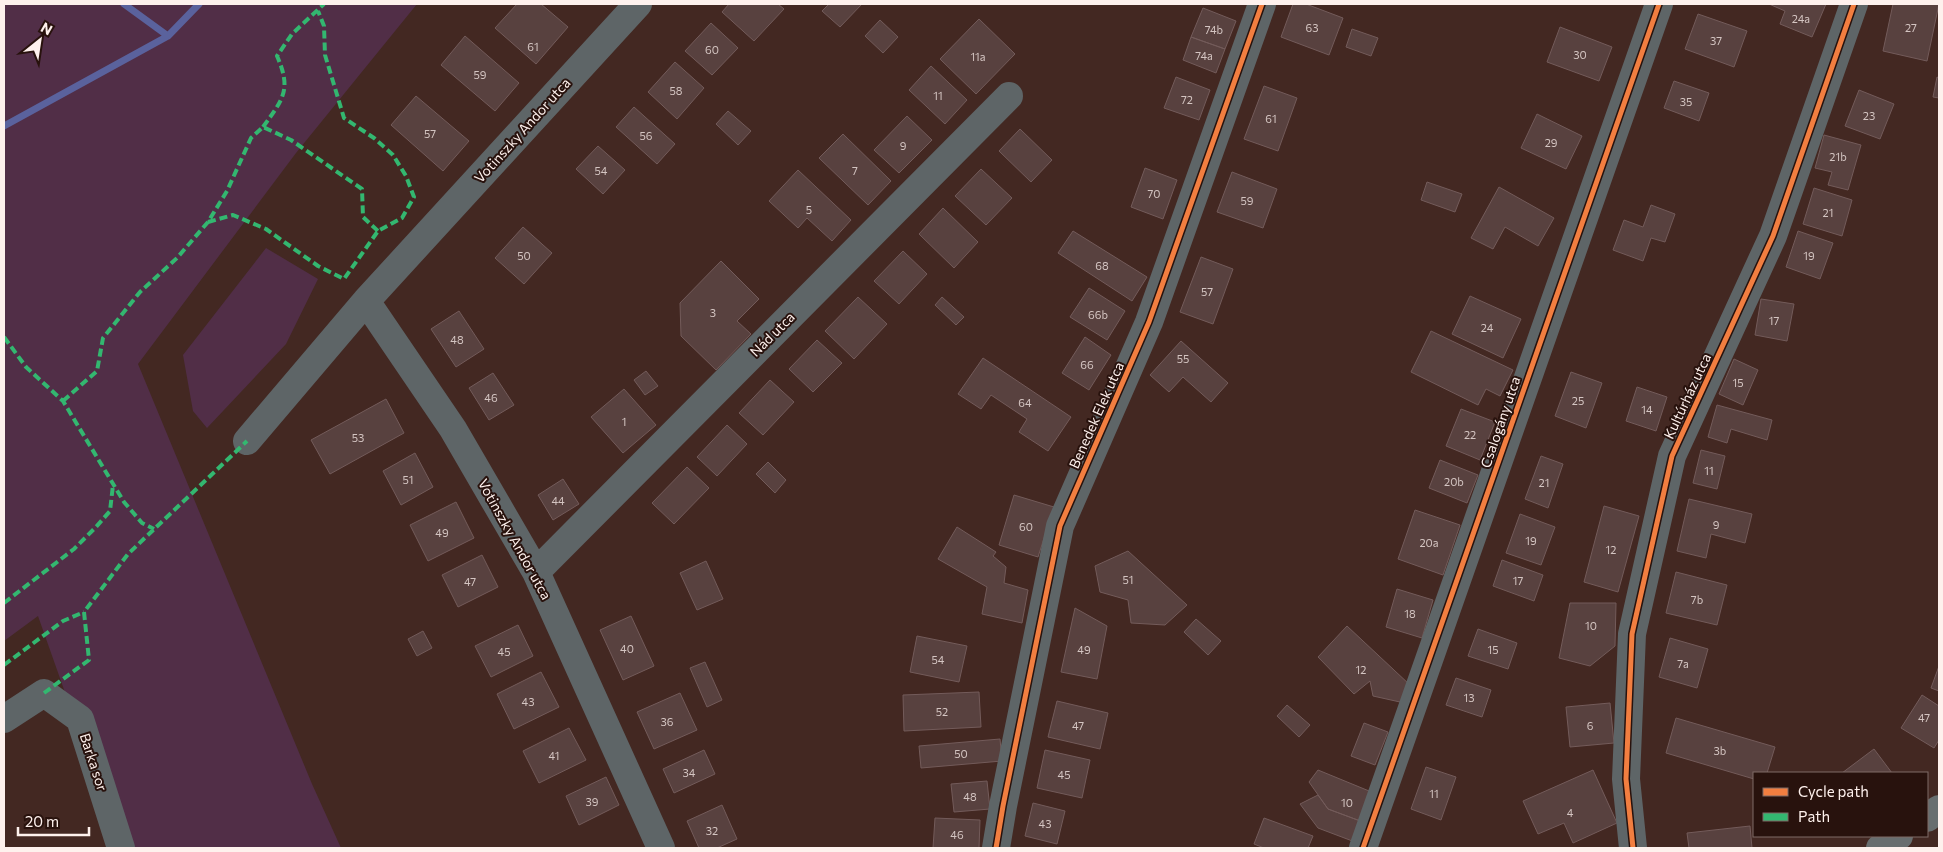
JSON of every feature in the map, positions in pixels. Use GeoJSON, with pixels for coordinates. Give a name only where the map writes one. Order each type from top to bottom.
{"type":"FeatureCollection","features":[{"type":"Feature","properties":{"kind":"main road"},"geometry":{"type":"LineString","coordinates":[[1928,817],[1939,809]]}},
{"type":"Feature","properties":{"kind":"main road"},"geometry":{"type":"LineString","coordinates":[[1880,848],[1897,837]]}},
{"type":"Feature","properties":{"kind":"street","name":"Votinszky Andor utca"},"geometry":{"type":"LineString","coordinates":[[247,441],[366,301],[638,4]]}},
{"type":"Feature","properties":{"kind":"street","name":"Benedek Elek utca"},"geometry":{"type":"LineString","coordinates":[[996,848],[1060,526],[1149,322],[1262,4]]}},
{"type":"Feature","properties":{"kind":"street","name":"Csalogány utca"},"geometry":{"type":"LineString","coordinates":[[1363,848],[1659,4]]}},
{"type":"Feature","properties":{"kind":"street","name":"Kultúrház utca"},"geometry":{"type":"LineString","coordinates":[[1633,848],[1626,779],[1632,634],[1672,456],[1773,236],[1854,4]]}},
{"type":"Feature","properties":{"kind":"street","name":"Nád utca"},"geometry":{"type":"LineString","coordinates":[[536,572],[1009,96]]}},
{"type":"Feature","properties":{"kind":"street","name":"Votinszky Andor utca"},"geometry":{"type":"LineString","coordinates":[[366,301],[454,429],[536,572],[661,848]]}},
{"type":"Feature","properties":{"kind":"street","name":"Barka sor"},"geometry":{"type":"LineString","coordinates":[[4,719],[44,693],[80,719],[121,848]]}},
{"type":"Feature","properties":{"kind":"shaded area"},"geometry":{"type":"Polygon","coordinates":[[[4,4],[417,4],[296,153],[138,364],[312,784],[341,848],[120,848],[38,616],[4,641],[4,4]]]}},
{"type":"Feature","properties":{"kind":"shaded area"},"geometry":{"type":"Polygon","coordinates":[[[266,248],[318,279],[286,344],[207,428],[193,411],[183,355],[266,248]]]}},
{"type":"Feature","properties":{"kind":"building"},"geometry":{"type":"Polygon","coordinates":[[[517,4],[541,4],[568,27],[536,64],[495,28],[517,4]]]}},
{"type":"Feature","properties":{"kind":"building"},"geometry":{"type":"Polygon","coordinates":[[[729,4],[778,4],[784,9],[754,41],[722,12],[729,4]]]}},
{"type":"Feature","properties":{"kind":"building"},"geometry":{"type":"Polygon","coordinates":[[[829,4],[862,4],[840,27],[822,11],[829,4]]]}},
{"type":"Feature","properties":{"kind":"building"},"geometry":{"type":"Polygon","coordinates":[[[1293,4],[1306,4],[1343,18],[1329,55],[1281,37],[1293,4]]]}},
{"type":"Feature","properties":{"kind":"building"},"geometry":{"type":"Polygon","coordinates":[[[1769,4],[1826,4],[1812,37],[1780,24],[1785,11],[1769,4]]]}},
{"type":"Feature","properties":{"kind":"building"},"geometry":{"type":"Polygon","coordinates":[[[1893,4],[1939,4],[1927,61],[1883,51],[1893,4]]]}},
{"type":"Feature","properties":{"kind":"building"},"geometry":{"type":"Polygon","coordinates":[[[1203,8],[1236,21],[1225,49],[1191,37],[1203,8]]]}},
{"type":"Feature","properties":{"kind":"building"},"geometry":{"type":"Polygon","coordinates":[[[1698,14],[1747,31],[1734,67],[1685,49],[1698,14]]]}},
{"type":"Feature","properties":{"kind":"building"},"geometry":{"type":"Polygon","coordinates":[[[979,19],[1015,54],[976,94],[940,59],[979,19]]]}},
{"type":"Feature","properties":{"kind":"building"},"geometry":{"type":"Polygon","coordinates":[[[880,20],[898,37],[883,53],[865,36],[880,20]]]}},
{"type":"Feature","properties":{"kind":"building"},"geometry":{"type":"Polygon","coordinates":[[[711,23],[738,48],[712,75],[685,51],[711,23]]]}},
{"type":"Feature","properties":{"kind":"building"},"geometry":{"type":"Polygon","coordinates":[[[1560,27],[1612,47],[1599,81],[1547,62],[1560,27]]]}},
{"type":"Feature","properties":{"kind":"building"},"geometry":{"type":"Polygon","coordinates":[[[1352,29],[1378,38],[1371,56],[1346,47],[1352,29]]]}},
{"type":"Feature","properties":{"kind":"building"},"geometry":{"type":"Polygon","coordinates":[[[465,36],[519,83],[495,111],[441,65],[465,36]]]}},
{"type":"Feature","properties":{"kind":"building"},"geometry":{"type":"Polygon","coordinates":[[[1191,37],[1225,49],[1216,73],[1183,60],[1191,37]]]}},
{"type":"Feature","properties":{"kind":"building"},"geometry":{"type":"Polygon","coordinates":[[[675,62],[704,88],[677,119],[648,92],[675,62]]]}},
{"type":"Feature","properties":{"kind":"building"},"geometry":{"type":"Polygon","coordinates":[[[931,66],[967,100],[945,124],[909,90],[931,66]]]}},
{"type":"Feature","properties":{"kind":"building"},"geometry":{"type":"Polygon","coordinates":[[[1176,77],[1210,90],[1199,120],[1164,108],[1176,77]]]}},
{"type":"Feature","properties":{"kind":"building"},"geometry":{"type":"Polygon","coordinates":[[[1937,77],[1939,78],[1939,98],[1933,97],[1937,77]]]}},
{"type":"Feature","properties":{"kind":"building"},"geometry":{"type":"Polygon","coordinates":[[[1674,81],[1709,93],[1699,121],[1664,108],[1674,81]]]}},
{"type":"Feature","properties":{"kind":"building"},"geometry":{"type":"Polygon","coordinates":[[[1264,86],[1297,98],[1278,151],[1244,139],[1264,86]]]}},
{"type":"Feature","properties":{"kind":"building"},"geometry":{"type":"Polygon","coordinates":[[[1859,90],[1894,104],[1880,139],[1845,126],[1859,90]]]}},
{"type":"Feature","properties":{"kind":"building"},"geometry":{"type":"Polygon","coordinates":[[[416,96],[469,141],[443,171],[391,125],[416,96]]]}},
{"type":"Feature","properties":{"kind":"building"},"geometry":{"type":"Polygon","coordinates":[[[634,107],[675,144],[657,164],[616,127],[634,107]]]}},
{"type":"Feature","properties":{"kind":"building"},"geometry":{"type":"Polygon","coordinates":[[[728,111],[751,131],[738,145],[716,124],[728,111]]]}},
{"type":"Feature","properties":{"kind":"building"},"geometry":{"type":"Polygon","coordinates":[[[1537,114],[1582,136],[1566,169],[1521,148],[1537,114]]]}},
{"type":"Feature","properties":{"kind":"building"},"geometry":{"type":"Polygon","coordinates":[[[907,116],[932,140],[899,173],[874,150],[907,116]]]}},
{"type":"Feature","properties":{"kind":"building"},"geometry":{"type":"Polygon","coordinates":[[[1020,129],[1052,160],[1031,182],[999,151],[1020,129]]]}},
{"type":"Feature","properties":{"kind":"building"},"geometry":{"type":"Polygon","coordinates":[[[843,134],[891,181],[868,205],[819,158],[843,134]]]}},
{"type":"Feature","properties":{"kind":"building"},"geometry":{"type":"Polygon","coordinates":[[[1824,135],[1861,145],[1848,190],[1828,185],[1832,172],[1815,168],[1824,135]]]}},
{"type":"Feature","properties":{"kind":"building"},"geometry":{"type":"Polygon","coordinates":[[[598,146],[625,170],[603,194],[576,169],[598,146]]]}},
{"type":"Feature","properties":{"kind":"building"},"geometry":{"type":"Polygon","coordinates":[[[1145,168],[1177,180],[1163,219],[1131,207],[1145,168]]]}},
{"type":"Feature","properties":{"kind":"building"},"geometry":{"type":"Polygon","coordinates":[[[981,169],[1012,198],[986,225],[955,196],[981,169]]]}},
{"type":"Feature","properties":{"kind":"building"},"geometry":{"type":"Polygon","coordinates":[[[798,170],[851,220],[832,241],[807,218],[798,228],[769,201],[798,170]]]}},
{"type":"Feature","properties":{"kind":"building"},"geometry":{"type":"Polygon","coordinates":[[[1232,172],[1277,189],[1263,228],[1217,212],[1232,172]]]}},
{"type":"Feature","properties":{"kind":"building"},"geometry":{"type":"Polygon","coordinates":[[[1427,182],[1462,194],[1455,212],[1421,200],[1427,182]]]}},
{"type":"Feature","properties":{"kind":"building"},"geometry":{"type":"Polygon","coordinates":[[[1499,187],[1554,218],[1538,246],[1505,227],[1493,249],[1471,238],[1499,187]]]}},
{"type":"Feature","properties":{"kind":"building"},"geometry":{"type":"Polygon","coordinates":[[[1814,188],[1852,200],[1842,236],[1803,224],[1814,188]]]}},
{"type":"Feature","properties":{"kind":"building"},"geometry":{"type":"Polygon","coordinates":[[[1651,205],[1675,214],[1665,242],[1651,238],[1643,261],[1613,250],[1624,220],[1643,227],[1651,205]]]}},
{"type":"Feature","properties":{"kind":"building"},"geometry":{"type":"Polygon","coordinates":[[[943,208],[978,242],[954,268],[919,234],[943,208]]]}},
{"type":"Feature","properties":{"kind":"building"},"geometry":{"type":"Polygon","coordinates":[[[523,227],[552,253],[524,284],[495,258],[523,227]]]}},
{"type":"Feature","properties":{"kind":"building"},"geometry":{"type":"Polygon","coordinates":[[[1073,231],[1147,277],[1132,301],[1058,253],[1073,231]]]}},
{"type":"Feature","properties":{"kind":"building"},"geometry":{"type":"Polygon","coordinates":[[[1798,231],[1833,243],[1820,279],[1786,267],[1798,231]]]}},
{"type":"Feature","properties":{"kind":"building"},"geometry":{"type":"Polygon","coordinates":[[[903,251],[927,274],[899,304],[874,281],[903,251]]]}},
{"type":"Feature","properties":{"kind":"building"},"geometry":{"type":"Polygon","coordinates":[[[1201,257],[1233,269],[1213,324],[1180,312],[1201,257]]]}},
{"type":"Feature","properties":{"kind":"building"},"geometry":{"type":"Polygon","coordinates":[[[721,261],[759,299],[737,321],[751,334],[716,370],[681,336],[680,303],[721,261]]]}},
{"type":"Feature","properties":{"kind":"building"},"geometry":{"type":"Polygon","coordinates":[[[1089,288],[1125,311],[1107,340],[1070,317],[1089,288]]]}},
{"type":"Feature","properties":{"kind":"building"},"geometry":{"type":"Polygon","coordinates":[[[1470,296],[1521,319],[1503,358],[1452,334],[1470,296]]]}},
{"type":"Feature","properties":{"kind":"building"},"geometry":{"type":"Polygon","coordinates":[[[858,297],[887,324],[854,359],[825,331],[858,297]]]}},
{"type":"Feature","properties":{"kind":"building"},"geometry":{"type":"Polygon","coordinates":[[[942,297],[964,317],[956,325],[935,305],[942,297]]]}},
{"type":"Feature","properties":{"kind":"building"},"geometry":{"type":"Polygon","coordinates":[[[1761,299],[1794,304],[1787,341],[1755,335],[1761,299]]]}},
{"type":"Feature","properties":{"kind":"building"},"geometry":{"type":"Polygon","coordinates":[[[459,311],[484,349],[456,367],[431,329],[459,311]]]}},
{"type":"Feature","properties":{"kind":"building"},"geometry":{"type":"Polygon","coordinates":[[[1431,331],[1513,370],[1500,396],[1486,389],[1478,405],[1411,372],[1431,331]]]}},
{"type":"Feature","properties":{"kind":"building"},"geometry":{"type":"Polygon","coordinates":[[[1085,337],[1111,355],[1089,390],[1062,373],[1085,337]]]}},
{"type":"Feature","properties":{"kind":"building"},"geometry":{"type":"Polygon","coordinates":[[[817,340],[842,363],[813,392],[789,369],[817,340]]]}},
{"type":"Feature","properties":{"kind":"building"},"geometry":{"type":"Polygon","coordinates":[[[1181,341],[1228,383],[1211,402],[1183,377],[1169,392],[1150,375],[1181,341]]]}},
{"type":"Feature","properties":{"kind":"building"},"geometry":{"type":"Polygon","coordinates":[[[983,358],[1071,417],[1048,451],[1019,432],[1027,419],[991,395],[981,409],[958,394],[983,358]]]}},
{"type":"Feature","properties":{"kind":"building"},"geometry":{"type":"Polygon","coordinates":[[[1734,359],[1758,370],[1743,405],[1719,394],[1734,359]]]}},
{"type":"Feature","properties":{"kind":"building"},"geometry":{"type":"Polygon","coordinates":[[[646,371],[658,386],[645,395],[634,380],[646,371]]]}},
{"type":"Feature","properties":{"kind":"building"},"geometry":{"type":"Polygon","coordinates":[[[1571,372],[1602,383],[1586,428],[1555,416],[1571,372]]]}},
{"type":"Feature","properties":{"kind":"building"},"geometry":{"type":"Polygon","coordinates":[[[493,373],[514,405],[489,420],[469,388],[493,373]]]}},
{"type":"Feature","properties":{"kind":"building"},"geometry":{"type":"Polygon","coordinates":[[[770,380],[794,402],[763,435],[739,413],[770,380]]]}},
{"type":"Feature","properties":{"kind":"building"},"geometry":{"type":"Polygon","coordinates":[[[1637,387],[1667,397],[1656,431],[1626,421],[1637,387]]]}},
{"type":"Feature","properties":{"kind":"building"},"geometry":{"type":"Polygon","coordinates":[[[624,389],[656,425],[623,453],[591,417],[624,389]]]}},
{"type":"Feature","properties":{"kind":"building"},"geometry":{"type":"Polygon","coordinates":[[[386,399],[404,433],[330,474],[311,440],[386,399]]]}},
{"type":"Feature","properties":{"kind":"building"},"geometry":{"type":"Polygon","coordinates":[[[1717,405],[1772,420],[1767,440],[1731,429],[1727,443],[1708,437],[1717,405]]]}},
{"type":"Feature","properties":{"kind":"building"},"geometry":{"type":"Polygon","coordinates":[[[1461,409],[1495,422],[1480,460],[1446,446],[1461,409]]]}},
{"type":"Feature","properties":{"kind":"building"},"geometry":{"type":"Polygon","coordinates":[[[727,425],[747,444],[717,476],[697,457],[727,425]]]}},
{"type":"Feature","properties":{"kind":"building"},"geometry":{"type":"Polygon","coordinates":[[[1701,450],[1725,456],[1717,489],[1693,483],[1701,450]]]}},
{"type":"Feature","properties":{"kind":"building"},"geometry":{"type":"Polygon","coordinates":[[[415,453],[433,487],[401,505],[383,471],[415,453]]]}},
{"type":"Feature","properties":{"kind":"building"},"geometry":{"type":"Polygon","coordinates":[[[1541,456],[1563,464],[1548,508],[1525,499],[1541,456]]]}},
{"type":"Feature","properties":{"kind":"building"},"geometry":{"type":"Polygon","coordinates":[[[1440,460],[1478,475],[1467,503],[1429,488],[1440,460]]]}},
{"type":"Feature","properties":{"kind":"building"},"geometry":{"type":"Polygon","coordinates":[[[768,462],[786,480],[775,493],[756,474],[768,462]]]}},
{"type":"Feature","properties":{"kind":"building"},"geometry":{"type":"Polygon","coordinates":[[[687,467],[709,488],[674,524],[652,503],[687,467]]]}},
{"type":"Feature","properties":{"kind":"building"},"geometry":{"type":"Polygon","coordinates":[[[563,479],[579,504],[553,520],[538,495],[563,479]]]}},
{"type":"Feature","properties":{"kind":"building"},"geometry":{"type":"Polygon","coordinates":[[[1014,495],[1054,507],[1038,557],[999,545],[1014,495]]]}},
{"type":"Feature","properties":{"kind":"building"},"geometry":{"type":"Polygon","coordinates":[[[1689,499],[1752,514],[1745,543],[1711,534],[1706,558],[1677,551],[1689,499]]]}},
{"type":"Feature","properties":{"kind":"building"},"geometry":{"type":"Polygon","coordinates":[[[456,502],[474,538],[428,561],[410,525],[456,502]]]}},
{"type":"Feature","properties":{"kind":"building"},"geometry":{"type":"Polygon","coordinates":[[[1604,506],[1639,516],[1618,592],[1584,582],[1604,506]]]}},
{"type":"Feature","properties":{"kind":"building"},"geometry":{"type":"Polygon","coordinates":[[[1415,510],[1460,525],[1443,575],[1398,559],[1415,510]]]}},
{"type":"Feature","properties":{"kind":"building"},"geometry":{"type":"Polygon","coordinates":[[[1520,514],[1555,527],[1541,565],[1506,553],[1520,514]]]}},
{"type":"Feature","properties":{"kind":"building"},"geometry":{"type":"Polygon","coordinates":[[[957,527],[996,552],[993,556],[1006,567],[1004,583],[1028,590],[1022,623],[982,614],[987,587],[938,559],[957,527]]]}},
{"type":"Feature","properties":{"kind":"building"},"geometry":{"type":"Polygon","coordinates":[[[1128,551],[1187,605],[1165,625],[1131,623],[1128,600],[1100,592],[1095,566],[1128,551]]]}},
{"type":"Feature","properties":{"kind":"building"},"geometry":{"type":"Polygon","coordinates":[[[482,555],[498,587],[458,607],[442,575],[482,555]]]}},
{"type":"Feature","properties":{"kind":"building"},"geometry":{"type":"Polygon","coordinates":[[[1502,560],[1543,575],[1534,601],[1493,586],[1502,560]]]}},
{"type":"Feature","properties":{"kind":"building"},"geometry":{"type":"Polygon","coordinates":[[[706,561],[723,599],[697,610],[680,573],[706,561]]]}},
{"type":"Feature","properties":{"kind":"building"},"geometry":{"type":"Polygon","coordinates":[[[1676,572],[1727,585],[1717,625],[1666,613],[1676,572]]]}},
{"type":"Feature","properties":{"kind":"building"},"geometry":{"type":"Polygon","coordinates":[[[1397,589],[1433,600],[1422,638],[1386,627],[1397,589]]]}},
{"type":"Feature","properties":{"kind":"building"},"geometry":{"type":"Polygon","coordinates":[[[1570,603],[1616,603],[1615,646],[1590,666],[1559,658],[1570,603]]]}},
{"type":"Feature","properties":{"kind":"building"},"geometry":{"type":"Polygon","coordinates":[[[1075,608],[1107,626],[1097,679],[1061,672],[1075,608]]]}},
{"type":"Feature","properties":{"kind":"building"},"geometry":{"type":"Polygon","coordinates":[[[631,616],[654,666],[623,680],[600,630],[631,616]]]}},
{"type":"Feature","properties":{"kind":"building"},"geometry":{"type":"Polygon","coordinates":[[[1196,619],[1221,641],[1208,655],[1184,632],[1196,619]]]}},
{"type":"Feature","properties":{"kind":"building"},"geometry":{"type":"Polygon","coordinates":[[[518,625],[533,656],[491,677],[475,646],[518,625]]]}},
{"type":"Feature","properties":{"kind":"building"},"geometry":{"type":"Polygon","coordinates":[[[1347,626],[1410,685],[1400,702],[1373,696],[1370,681],[1354,694],[1318,657],[1347,626]]]}},
{"type":"Feature","properties":{"kind":"building"},"geometry":{"type":"Polygon","coordinates":[[[1478,629],[1517,643],[1508,669],[1468,656],[1478,629]]]}},
{"type":"Feature","properties":{"kind":"building"},"geometry":{"type":"Polygon","coordinates":[[[423,631],[432,648],[417,656],[408,639],[423,631]]]}},
{"type":"Feature","properties":{"kind":"building"},"geometry":{"type":"Polygon","coordinates":[[[917,636],[967,646],[959,682],[910,672],[917,636]]]}},
{"type":"Feature","properties":{"kind":"building"},"geometry":{"type":"Polygon","coordinates":[[[1670,638],[1708,649],[1697,688],[1659,677],[1670,638]]]}},
{"type":"Feature","properties":{"kind":"building"},"geometry":{"type":"Polygon","coordinates":[[[705,662],[722,700],[707,707],[690,668],[705,662]]]}},
{"type":"Feature","properties":{"kind":"building"},"geometry":{"type":"Polygon","coordinates":[[[1939,666],[1939,691],[1931,688],[1939,666]]]}},
{"type":"Feature","properties":{"kind":"building"},"geometry":{"type":"Polygon","coordinates":[[[541,672],[559,707],[514,729],[497,694],[541,672]]]}},
{"type":"Feature","properties":{"kind":"building"},"geometry":{"type":"Polygon","coordinates":[[[1456,678],[1491,690],[1482,717],[1446,705],[1456,678]]]}},
{"type":"Feature","properties":{"kind":"building"},"geometry":{"type":"Polygon","coordinates":[[[979,692],[981,727],[904,731],[903,695],[979,692]]]}},
{"type":"Feature","properties":{"kind":"building"},"geometry":{"type":"Polygon","coordinates":[[[680,693],[697,730],[654,749],[637,712],[680,693]]]}},
{"type":"Feature","properties":{"kind":"building"},"geometry":{"type":"Polygon","coordinates":[[[1922,695],[1939,706],[1939,740],[1934,748],[1901,728],[1922,695]]]}},
{"type":"Feature","properties":{"kind":"building"},"geometry":{"type":"Polygon","coordinates":[[[1057,701],[1108,713],[1100,749],[1048,737],[1057,701]]]}},
{"type":"Feature","properties":{"kind":"building"},"geometry":{"type":"Polygon","coordinates":[[[1610,703],[1614,743],[1570,747],[1566,707],[1610,703]]]}},
{"type":"Feature","properties":{"kind":"building"},"geometry":{"type":"Polygon","coordinates":[[[1287,705],[1310,725],[1299,737],[1277,716],[1287,705]]]}},
{"type":"Feature","properties":{"kind":"building"},"geometry":{"type":"Polygon","coordinates":[[[1676,718],[1775,747],[1767,772],[1753,772],[1753,779],[1666,753],[1676,718]]]}},
{"type":"Feature","properties":{"kind":"building"},"geometry":{"type":"Polygon","coordinates":[[[1364,723],[1388,732],[1375,765],[1351,756],[1364,723]]]}},
{"type":"Feature","properties":{"kind":"building"},"geometry":{"type":"Polygon","coordinates":[[[569,728],[586,760],[539,783],[523,751],[569,728]]]}},
{"type":"Feature","properties":{"kind":"building"},"geometry":{"type":"Polygon","coordinates":[[[1000,739],[1002,761],[921,768],[919,746],[1000,739]]]}},
{"type":"Feature","properties":{"kind":"building"},"geometry":{"type":"Polygon","coordinates":[[[1874,749],[1891,772],[1843,772],[1874,749]]]}},
{"type":"Feature","properties":{"kind":"building"},"geometry":{"type":"Polygon","coordinates":[[[704,750],[715,774],[674,793],[663,769],[704,750]]]}},
{"type":"Feature","properties":{"kind":"building"},"geometry":{"type":"Polygon","coordinates":[[[1045,750],[1090,760],[1082,798],[1037,788],[1045,750]]]}},
{"type":"Feature","properties":{"kind":"building"},"geometry":{"type":"Polygon","coordinates":[[[1426,767],[1456,777],[1441,820],[1411,809],[1426,767]]]}},
{"type":"Feature","properties":{"kind":"building"},"geometry":{"type":"Polygon","coordinates":[[[1318,770],[1374,793],[1363,822],[1328,809],[1309,782],[1318,770]]]}},
{"type":"Feature","properties":{"kind":"building"},"geometry":{"type":"Polygon","coordinates":[[[1593,770],[1617,823],[1573,843],[1564,823],[1538,834],[1523,801],[1593,770]]]}},
{"type":"Feature","properties":{"kind":"building"},"geometry":{"type":"Polygon","coordinates":[[[606,777],[619,805],[579,825],[566,796],[606,777]]]}},
{"type":"Feature","properties":{"kind":"building"},"geometry":{"type":"Polygon","coordinates":[[[987,781],[990,809],[954,812],[951,784],[987,781]]]}},
{"type":"Feature","properties":{"kind":"building"},"geometry":{"type":"Polygon","coordinates":[[[1318,795],[1328,809],[1363,822],[1355,842],[1318,828],[1300,804],[1318,795]]]}},
{"type":"Feature","properties":{"kind":"building"},"geometry":{"type":"Polygon","coordinates":[[[1033,803],[1065,811],[1057,844],[1025,836],[1033,803]]]}},
{"type":"Feature","properties":{"kind":"building"},"geometry":{"type":"Polygon","coordinates":[[[722,805],[737,839],[717,848],[699,848],[687,821],[722,805]]]}},
{"type":"Feature","properties":{"kind":"building"},"geometry":{"type":"Polygon","coordinates":[[[935,818],[980,820],[979,848],[933,848],[935,818]]]}},
{"type":"Feature","properties":{"kind":"building"},"geometry":{"type":"Polygon","coordinates":[[[1264,818],[1313,836],[1308,848],[1264,848],[1254,844],[1264,818]]]}},
{"type":"Feature","properties":{"kind":"building"},"geometry":{"type":"Polygon","coordinates":[[[1750,826],[1752,848],[1689,848],[1687,833],[1750,826]]]}},
{"type":"Feature","properties":{"kind":"waterway"},"geometry":{"type":"LineString","coordinates":[[124,4],[168,36]]}},
{"type":"Feature","properties":{"kind":"waterway"},"geometry":{"type":"LineString","coordinates":[[4,126],[168,36],[199,4]]}},
{"type":"Feature","properties":{"kind":"marked path"},"geometry":{"type":"LineString","coordinates":[[263,127],[276,109],[283,94],[284,78],[277,56],[292,34],[324,4]]}},
{"type":"Feature","properties":{"kind":"marked path"},"geometry":{"type":"LineString","coordinates":[[208,222],[233,215],[266,229],[318,266],[344,279],[378,231],[402,218],[414,197],[406,176],[393,155],[374,138],[344,118],[325,55],[324,26],[318,11]]}},
{"type":"Feature","properties":{"kind":"marked path"},"geometry":{"type":"LineString","coordinates":[[63,401],[97,371],[103,338],[140,292],[177,258],[208,222],[227,191],[251,138],[263,127],[291,140],[362,189],[363,217],[378,231]]}},
{"type":"Feature","properties":{"kind":"marked path"},"geometry":{"type":"LineString","coordinates":[[4,337],[26,367],[63,401],[124,502],[142,523],[154,529]]}},
{"type":"Feature","properties":{"kind":"marked path"},"geometry":{"type":"LineString","coordinates":[[44,693],[89,660],[84,612],[128,554],[247,441]]}},
{"type":"Feature","properties":{"kind":"marked path"},"geometry":{"type":"LineString","coordinates":[[4,603],[74,549],[96,527],[110,511],[113,485]]}},
{"type":"Feature","properties":{"kind":"marked path"},"geometry":{"type":"LineString","coordinates":[[4,665],[63,621],[84,612]]}},
{"type":"Feature","properties":{"kind":"cycle path"},"geometry":{"type":"LineString","coordinates":[[996,848],[1060,526],[1149,322],[1262,4]]}},
{"type":"Feature","properties":{"kind":"cycle path"},"geometry":{"type":"LineString","coordinates":[[1363,848],[1659,4]]}},
{"type":"Feature","properties":{"kind":"cycle path"},"geometry":{"type":"LineString","coordinates":[[1633,848],[1626,779],[1632,634],[1672,456],[1773,236],[1854,4]]}}]}
